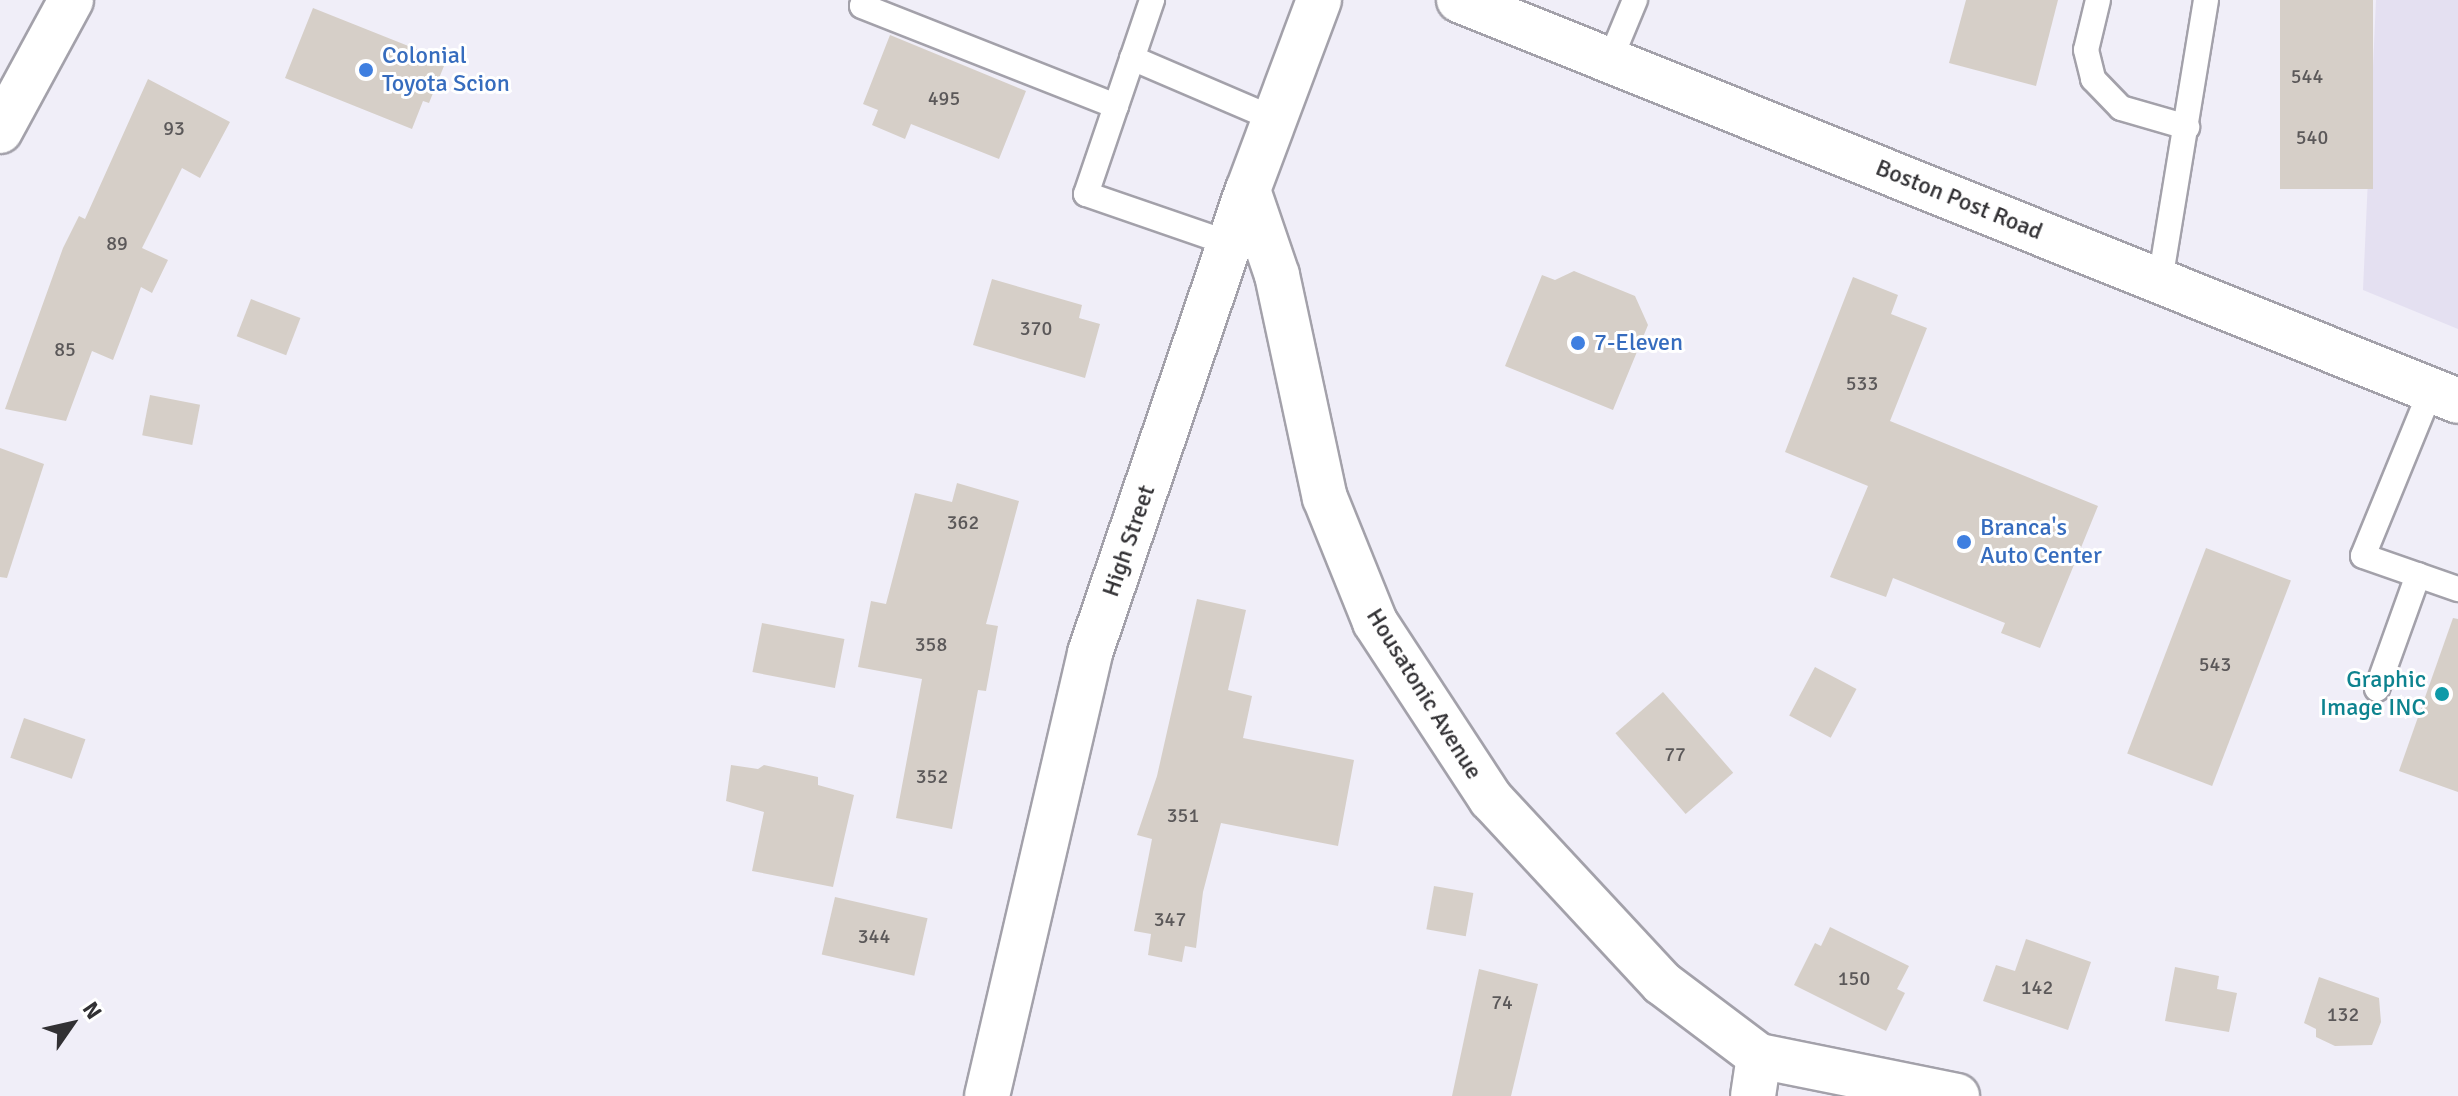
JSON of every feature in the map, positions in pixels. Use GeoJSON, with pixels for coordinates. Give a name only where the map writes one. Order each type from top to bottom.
{"type":"FeatureCollection","features":[{"type":"Feature","properties":{"kind":"main road"},"geometry":{"type":"LineString","coordinates":[[0,131],[71,0]]}},
{"type":"Feature","properties":{"kind":"main road","name":"High Street"},"geometry":{"type":"LineString","coordinates":[[987,1096],[1090,653],[1248,190],[1277,120],[1319,0]]}},
{"type":"Feature","properties":{"kind":"main road","name":"Boston Post Road"},"geometry":{"type":"LineString","coordinates":[[1474,3],[2444,395]]}},
{"type":"Feature","properties":{"kind":"main road","name":"Housatonic Avenue"},"geometry":{"type":"LineString","coordinates":[[1248,190],[1277,275],[1325,498],[1375,622],[1491,799],[1662,983],[1756,1076]]}},
{"type":"Feature","properties":{"kind":"main road"},"geometry":{"type":"LineString","coordinates":[[1756,1076],[1957,1096]]}},
{"type":"Feature","properties":{"kind":"lane"},"geometry":{"type":"LineString","coordinates":[[864,0],[862,6],[1116,106]]}},
{"type":"Feature","properties":{"kind":"lane"},"geometry":{"type":"LineString","coordinates":[[1152,0],[1086,194],[1231,244]]}},
{"type":"Feature","properties":{"kind":"lane"},"geometry":{"type":"LineString","coordinates":[[1610,60],[1635,0]]}},
{"type":"Feature","properties":{"kind":"lane"},"geometry":{"type":"LineString","coordinates":[[2098,0],[2086,50],[2093,79],[2121,108],[2187,127]]}},
{"type":"Feature","properties":{"kind":"lane"},"geometry":{"type":"LineString","coordinates":[[2160,281],[2206,0]]}},
{"type":"Feature","properties":{"kind":"lane"},"geometry":{"type":"LineString","coordinates":[[1132,58],[1277,120]]}},
{"type":"Feature","properties":{"kind":"lane"},"geometry":{"type":"LineString","coordinates":[[2444,395],[2363,556],[2458,589]]}},
{"type":"Feature","properties":{"kind":"lane"},"geometry":{"type":"LineString","coordinates":[[2377,689],[2418,575]]}},
{"type":"Feature","properties":{"kind":"shaded area"},"geometry":{"type":"Polygon","coordinates":[[[2376,0],[2458,0],[2458,329],[2363,290],[2376,0]]]}},
{"type":"Feature","properties":{"kind":"building"},"geometry":{"type":"Polygon","coordinates":[[[1966,0],[2058,0],[2036,86],[1949,63],[1966,0]]]}},
{"type":"Feature","properties":{"kind":"building"},"geometry":{"type":"Polygon","coordinates":[[[2280,0],[2373,0],[2373,189],[2280,189],[2280,0]]]}},
{"type":"Feature","properties":{"kind":"building","name":"Colonial Toyota Scion"},"geometry":{"type":"Polygon","coordinates":[[[313,8],[446,61],[429,103],[423,101],[412,129],[285,78],[313,8]]]}},
{"type":"Feature","properties":{"kind":"building"},"geometry":{"type":"Polygon","coordinates":[[[890,35],[1026,91],[999,159],[911,124],[905,139],[872,125],[878,110],[863,104],[890,35]]]}},
{"type":"Feature","properties":{"kind":"building"},"geometry":{"type":"Polygon","coordinates":[[[148,79],[230,122],[200,178],[182,168],[142,248],[168,260],[152,293],[141,287],[113,360],[92,351],[66,421],[5,409],[63,248],[79,216],[85,219],[148,79]]]}},
{"type":"Feature","properties":{"kind":"building","name":"7-Eleven"},"geometry":{"type":"Polygon","coordinates":[[[1574,271],[1635,296],[1648,325],[1613,410],[1505,366],[1542,275],[1555,280],[1574,271]]]}},
{"type":"Feature","properties":{"kind":"building","name":"Branca's Auto Center"},"geometry":{"type":"Polygon","coordinates":[[[1853,277],[1898,295],[1891,314],[1927,328],[1890,421],[2098,506],[2040,648],[2001,633],[2005,623],[1893,578],[1886,597],[1830,577],[1868,486],[1785,452],[1853,277]]]}},
{"type":"Feature","properties":{"kind":"building"},"geometry":{"type":"Polygon","coordinates":[[[992,279],[1082,305],[1079,318],[1100,324],[1085,378],[973,345],[992,279]]]}},
{"type":"Feature","properties":{"kind":"building"},"geometry":{"type":"Polygon","coordinates":[[[251,299],[300,318],[286,355],[237,336],[251,299]]]}},
{"type":"Feature","properties":{"kind":"building"},"geometry":{"type":"Polygon","coordinates":[[[150,395],[200,405],[192,445],[142,435],[150,395]]]}},
{"type":"Feature","properties":{"kind":"building"},"geometry":{"type":"Polygon","coordinates":[[[0,448],[44,464],[7,578],[0,577],[0,448]]]}},
{"type":"Feature","properties":{"kind":"building"},"geometry":{"type":"Polygon","coordinates":[[[957,483],[1019,501],[986,624],[998,626],[986,691],[978,690],[952,829],[896,818],[922,679],[858,667],[871,601],[886,604],[915,493],[952,502],[957,483]]]}},
{"type":"Feature","properties":{"kind":"building"},"geometry":{"type":"Polygon","coordinates":[[[2206,548],[2291,581],[2212,786],[2127,753],[2206,548]]]}},
{"type":"Feature","properties":{"kind":"building"},"geometry":{"type":"Polygon","coordinates":[[[1197,599],[1246,610],[1228,690],[1252,696],[1243,738],[1354,760],[1338,846],[1221,823],[1203,892],[1196,948],[1185,946],[1182,962],[1148,955],[1151,934],[1134,931],[1152,839],[1137,835],[1157,776],[1197,599]]]}},
{"type":"Feature","properties":{"kind":"building","name":"Graphic Image INC"},"geometry":{"type":"Polygon","coordinates":[[[2453,618],[2458,619],[2458,792],[2399,771],[2453,618]]]}},
{"type":"Feature","properties":{"kind":"building"},"geometry":{"type":"Polygon","coordinates":[[[762,623],[844,639],[835,688],[752,672],[762,623]]]}},
{"type":"Feature","properties":{"kind":"building"},"geometry":{"type":"Polygon","coordinates":[[[1815,667],[1856,689],[1831,738],[1789,716],[1815,667]]]}},
{"type":"Feature","properties":{"kind":"building"},"geometry":{"type":"Polygon","coordinates":[[[1663,692],[1733,773],[1686,814],[1615,733],[1663,692]]]}},
{"type":"Feature","properties":{"kind":"building"},"geometry":{"type":"Polygon","coordinates":[[[24,718],[85,739],[72,779],[10,758],[24,718]]]}},
{"type":"Feature","properties":{"kind":"building"},"geometry":{"type":"Polygon","coordinates":[[[731,765],[758,769],[764,765],[818,777],[818,785],[854,795],[833,887],[752,871],[764,812],[726,801],[731,765]]]}},
{"type":"Feature","properties":{"kind":"building"},"geometry":{"type":"Polygon","coordinates":[[[1434,886],[1473,893],[1466,936],[1426,929],[1434,886]]]}},
{"type":"Feature","properties":{"kind":"building"},"geometry":{"type":"Polygon","coordinates":[[[835,897],[928,918],[914,976],[822,954],[835,897]]]}},
{"type":"Feature","properties":{"kind":"building"},"geometry":{"type":"Polygon","coordinates":[[[1830,927],[1909,966],[1897,989],[1905,993],[1886,1031],[1794,985],[1815,943],[1821,946],[1830,927]]]}},
{"type":"Feature","properties":{"kind":"building"},"geometry":{"type":"Polygon","coordinates":[[[2026,939],[2091,962],[2068,1030],[1983,1001],[1996,965],[2015,971],[2026,939]]]}},
{"type":"Feature","properties":{"kind":"building"},"geometry":{"type":"Polygon","coordinates":[[[2175,967],[2219,976],[2217,989],[2237,993],[2229,1032],[2165,1021],[2175,967]]]}},
{"type":"Feature","properties":{"kind":"building"},"geometry":{"type":"Polygon","coordinates":[[[1479,969],[1538,984],[1511,1096],[1452,1096],[1479,969]]]}},
{"type":"Feature","properties":{"kind":"building"},"geometry":{"type":"Polygon","coordinates":[[[2319,977],[2379,998],[2381,1022],[2372,1045],[2335,1046],[2316,1037],[2316,1029],[2304,1023],[2319,977]]]}},
{"type":"Feature","properties":{"kind":"place","name":"Colonial Toyota Scion"},"geometry":{"type":"Point","coordinates":[366,70]}},
{"type":"Feature","properties":{"kind":"place","name":"7-Eleven"},"geometry":{"type":"Point","coordinates":[1578,343]}},
{"type":"Feature","properties":{"kind":"place","name":"Branca's Auto Center"},"geometry":{"type":"Point","coordinates":[1964,542]}},
{"type":"Feature","properties":{"kind":"place","name":"Graphic Image INC"},"geometry":{"type":"Point","coordinates":[2442,694]}}]}
